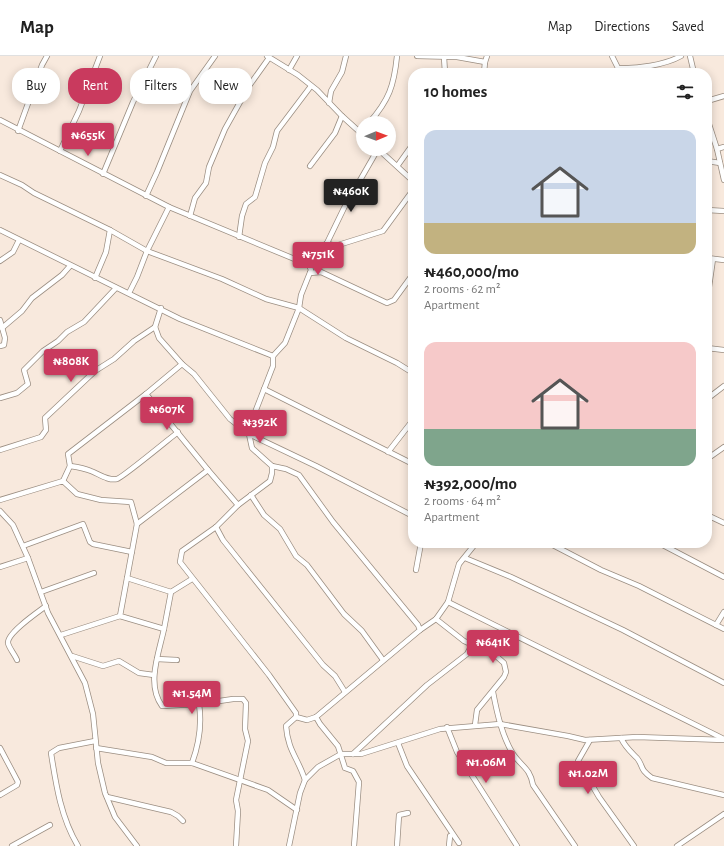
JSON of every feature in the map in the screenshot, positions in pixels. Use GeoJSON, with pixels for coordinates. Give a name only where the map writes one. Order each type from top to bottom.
{"type":"FeatureCollection","features":[{"type":"Feature","properties":{"kind":"street"},"geometry":{"type":"LineString","coordinates":[[18,131],[42,65],[47,56]]}},
{"type":"Feature","properties":{"kind":"street"},"geometry":{"type":"LineString","coordinates":[[60,152],[79,111],[100,56]]}},
{"type":"Feature","properties":{"kind":"street"},"geometry":{"type":"LineString","coordinates":[[103,174],[133,102],[156,56]]}},
{"type":"Feature","properties":{"kind":"street"},"geometry":{"type":"LineString","coordinates":[[146,196],[158,172],[190,91],[215,56]]}},
{"type":"Feature","properties":{"kind":"street"},"geometry":{"type":"LineString","coordinates":[[289,70],[297,56]]}},
{"type":"Feature","properties":{"kind":"street"},"geometry":{"type":"LineString","coordinates":[[329,103],[331,91],[346,62],[346,56]]}},
{"type":"Feature","properties":{"kind":"street"},"geometry":{"type":"LineString","coordinates":[[375,116],[384,105],[395,78],[397,56]]}},
{"type":"Feature","properties":{"kind":"street"},"geometry":{"type":"LineString","coordinates":[[417,56],[457,57],[485,62]]}},
{"type":"Feature","properties":{"kind":"street"},"geometry":{"type":"LineString","coordinates":[[484,68],[487,56]]}},
{"type":"Feature","properties":{"kind":"street"},"geometry":{"type":"LineString","coordinates":[[612,56],[618,68]]}},
{"type":"Feature","properties":{"kind":"street"},"geometry":{"type":"LineString","coordinates":[[641,68],[673,60],[681,56]]}},
{"type":"Feature","properties":{"kind":"street"},"geometry":{"type":"LineString","coordinates":[[690,56],[693,68]]}},
{"type":"Feature","properties":{"kind":"street"},"geometry":{"type":"LineString","coordinates":[[190,216],[195,198],[206,183],[209,167],[225,129],[249,86],[268,57],[311,86],[356,128]]}},
{"type":"Feature","properties":{"kind":"street"},"geometry":{"type":"LineString","coordinates":[[444,57],[445,68]]}},
{"type":"Feature","properties":{"kind":"street"},"geometry":{"type":"LineString","coordinates":[[239,237],[242,216],[246,204],[255,197],[265,163],[273,147],[277,131],[311,86]]}},
{"type":"Feature","properties":{"kind":"street"},"geometry":{"type":"LineString","coordinates":[[712,100],[724,96]]}},
{"type":"Feature","properties":{"kind":"street"},"geometry":{"type":"LineString","coordinates":[[310,166],[335,133],[342,116]]}},
{"type":"Feature","properties":{"kind":"street"},"geometry":{"type":"LineString","coordinates":[[0,120],[18,131],[169,207],[305,263],[311,268],[301,295],[299,308],[285,343],[273,356],[272,366],[248,434],[252,448],[272,466],[286,469],[299,475],[333,522],[411,615],[420,630]]}},
{"type":"Feature","properties":{"kind":"street"},"geometry":{"type":"LineString","coordinates":[[712,134],[724,180]]}},
{"type":"Feature","properties":{"kind":"street"},"geometry":{"type":"LineString","coordinates":[[717,149],[724,147]]}},
{"type":"Feature","properties":{"kind":"street"},"geometry":{"type":"LineString","coordinates":[[398,165],[408,151]]}},
{"type":"Feature","properties":{"kind":"street"},"geometry":{"type":"LineString","coordinates":[[305,263],[312,255],[327,243],[344,208],[374,156]]}},
{"type":"Feature","properties":{"kind":"street"},"geometry":{"type":"LineString","coordinates":[[387,156],[408,176]]}},
{"type":"Feature","properties":{"kind":"street"},"geometry":{"type":"LineString","coordinates":[[712,162],[720,163]]}},
{"type":"Feature","properties":{"kind":"street"},"geometry":{"type":"LineString","coordinates":[[0,175],[110,230],[147,251],[222,279],[266,299],[299,308],[346,338],[408,369]]}},
{"type":"Feature","properties":{"kind":"street"},"geometry":{"type":"LineString","coordinates":[[327,243],[335,246],[383,231],[408,197]]}},
{"type":"Feature","properties":{"kind":"street"},"geometry":{"type":"LineString","coordinates":[[129,293],[147,251],[169,207]]}},
{"type":"Feature","properties":{"kind":"street"},"geometry":{"type":"LineString","coordinates":[[712,210],[724,211]]}},
{"type":"Feature","properties":{"kind":"street"},"geometry":{"type":"LineString","coordinates":[[0,230],[70,266],[161,308],[187,322],[273,356]]}},
{"type":"Feature","properties":{"kind":"street"},"geometry":{"type":"LineString","coordinates":[[95,278],[106,252],[110,230]]}},
{"type":"Feature","properties":{"kind":"street"},"geometry":{"type":"LineString","coordinates":[[0,261],[13,252],[19,240]]}},
{"type":"Feature","properties":{"kind":"street"},"geometry":{"type":"LineString","coordinates":[[712,266],[713,259],[724,260]]}},
{"type":"Feature","properties":{"kind":"street"},"geometry":{"type":"LineString","coordinates":[[2,328],[22,311],[32,298],[62,275],[70,266]]}},
{"type":"Feature","properties":{"kind":"street"},"geometry":{"type":"LineString","coordinates":[[310,273],[321,272],[387,303],[394,300],[408,281]]}},
{"type":"Feature","properties":{"kind":"street"},"geometry":{"type":"LineString","coordinates":[[0,398],[17,393],[28,384],[24,370],[30,362],[58,341],[67,332],[84,322],[116,288]]}},
{"type":"Feature","properties":{"kind":"street"},"geometry":{"type":"LineString","coordinates":[[0,450],[41,437],[46,430],[45,418],[95,371],[155,327],[161,308]]}},
{"type":"Feature","properties":{"kind":"street"},"geometry":{"type":"LineString","coordinates":[[0,320],[5,338],[4,345],[0,346]]}},
{"type":"Feature","properties":{"kind":"street"},"geometry":{"type":"LineString","coordinates":[[155,327],[159,338],[182,364],[194,374],[230,419],[241,430],[316,466],[408,513]]}},
{"type":"Feature","properties":{"kind":"street"},"geometry":{"type":"LineString","coordinates":[[712,348],[723,348]]}},
{"type":"Feature","properties":{"kind":"street"},"geometry":{"type":"LineString","coordinates":[[0,500],[63,481],[70,466],[68,454],[146,394],[182,364]]}},
{"type":"Feature","properties":{"kind":"street"},"geometry":{"type":"LineString","coordinates":[[712,395],[724,386]]}},
{"type":"Feature","properties":{"kind":"street"},"geometry":{"type":"LineString","coordinates":[[264,389],[408,462]]}},
{"type":"Feature","properties":{"kind":"street"},"geometry":{"type":"LineString","coordinates":[[146,394],[238,505]]}},
{"type":"Feature","properties":{"kind":"street"},"geometry":{"type":"LineString","coordinates":[[388,452],[408,426]]}},
{"type":"Feature","properties":{"kind":"street"},"geometry":{"type":"LineString","coordinates":[[70,466],[82,468],[106,478],[118,479],[130,472],[142,460],[178,432]]}},
{"type":"Feature","properties":{"kind":"street"},"geometry":{"type":"LineString","coordinates":[[712,455],[724,447]]}},
{"type":"Feature","properties":{"kind":"street"},"geometry":{"type":"LineString","coordinates":[[272,466],[270,481],[238,505],[216,527],[182,551],[180,555],[181,564],[283,693],[296,713],[296,717]]}},
{"type":"Feature","properties":{"kind":"street"},"geometry":{"type":"LineString","coordinates":[[137,524],[208,470]]}},
{"type":"Feature","properties":{"kind":"street"},"geometry":{"type":"LineString","coordinates":[[63,481],[77,494],[101,500],[131,502],[137,524],[120,616]]}},
{"type":"Feature","properties":{"kind":"street"},"geometry":{"type":"LineString","coordinates":[[251,495],[264,515],[280,529],[296,556],[307,565],[344,614],[362,630],[383,660]]}},
{"type":"Feature","properties":{"kind":"street"},"geometry":{"type":"LineString","coordinates":[[1,514],[13,525],[28,558],[46,606],[86,685],[94,714],[96,748],[107,797],[115,817],[137,846]]}},
{"type":"Feature","properties":{"kind":"street"},"geometry":{"type":"LineString","coordinates":[[712,517],[724,523]]}},
{"type":"Feature","properties":{"kind":"street"},"geometry":{"type":"LineString","coordinates":[[23,546],[83,524],[90,542],[93,544],[132,552]]}},
{"type":"Feature","properties":{"kind":"street"},"geometry":{"type":"LineString","coordinates":[[216,527],[224,540],[323,665],[335,676],[345,692]]}},
{"type":"Feature","properties":{"kind":"street"},"geometry":{"type":"LineString","coordinates":[[416,570],[421,548]]}},
{"type":"Feature","properties":{"kind":"street"},"geometry":{"type":"LineString","coordinates":[[296,717],[307,720],[316,717],[383,660],[436,619],[448,602],[459,564],[472,548]]}},
{"type":"Feature","properties":{"kind":"street"},"geometry":{"type":"LineString","coordinates":[[559,548],[724,629]]}},
{"type":"Feature","properties":{"kind":"street"},"geometry":{"type":"LineString","coordinates":[[669,548],[724,576]]}},
{"type":"Feature","properties":{"kind":"street"},"geometry":{"type":"LineString","coordinates":[[0,567],[28,558]]}},
{"type":"Feature","properties":{"kind":"street"},"geometry":{"type":"LineString","coordinates":[[465,558],[511,577],[624,630],[724,682]]}},
{"type":"Feature","properties":{"kind":"street"},"geometry":{"type":"LineString","coordinates":[[40,592],[94,573]]}},
{"type":"Feature","properties":{"kind":"street"},"geometry":{"type":"LineString","coordinates":[[127,578],[170,592],[192,579]]}},
{"type":"Feature","properties":{"kind":"street"},"geometry":{"type":"LineString","coordinates":[[170,592],[154,676],[154,685],[162,706],[199,704],[233,698],[243,699],[246,703],[245,729],[248,741],[236,800],[238,811],[236,846]]}},
{"type":"Feature","properties":{"kind":"street"},"geometry":{"type":"LineString","coordinates":[[448,602],[724,739]]}},
{"type":"Feature","properties":{"kind":"street"},"geometry":{"type":"LineString","coordinates":[[17,660],[8,643],[9,640],[17,629],[46,606]]}},
{"type":"Feature","properties":{"kind":"street"},"geometry":{"type":"LineString","coordinates":[[716,625],[724,612]]}},
{"type":"Feature","properties":{"kind":"street"},"geometry":{"type":"LineString","coordinates":[[61,636],[120,616],[164,629]]}},
{"type":"Feature","properties":{"kind":"street"},"geometry":{"type":"LineString","coordinates":[[436,619],[472,645],[495,655],[504,663],[506,672],[493,692],[477,710],[475,725]]}},
{"type":"Feature","properties":{"kind":"street"},"geometry":{"type":"LineString","coordinates":[[353,754],[427,686],[467,654],[472,645]]}},
{"type":"Feature","properties":{"kind":"street"},"geometry":{"type":"LineString","coordinates":[[72,656],[103,666],[119,662],[139,673],[154,676]]}},
{"type":"Feature","properties":{"kind":"street"},"geometry":{"type":"LineString","coordinates":[[157,659],[177,660]]}},
{"type":"Feature","properties":{"kind":"street"},"geometry":{"type":"LineString","coordinates":[[493,692],[500,724],[513,754],[527,768],[532,785],[575,846]]}},
{"type":"Feature","properties":{"kind":"street"},"geometry":{"type":"LineString","coordinates":[[192,763],[197,749],[201,721],[199,704]]}},
{"type":"Feature","properties":{"kind":"street"},"geometry":{"type":"LineString","coordinates":[[296,717],[286,726],[287,741],[295,760],[302,768],[305,780]]}},
{"type":"Feature","properties":{"kind":"street"},"geometry":{"type":"LineString","coordinates":[[316,717],[338,746],[345,768],[353,771],[359,782],[354,846]]}},
{"type":"Feature","properties":{"kind":"street"},"geometry":{"type":"LineString","coordinates":[[289,846],[305,780],[318,766],[341,754],[361,754],[447,727],[500,724],[590,740],[687,737],[724,739]]}},
{"type":"Feature","properties":{"kind":"street"},"geometry":{"type":"LineString","coordinates":[[447,727],[457,752],[517,846]]}},
{"type":"Feature","properties":{"kind":"street"},"geometry":{"type":"LineString","coordinates":[[621,738],[626,749],[638,759],[642,771],[652,778],[724,794]]}},
{"type":"Feature","properties":{"kind":"street"},"geometry":{"type":"LineString","coordinates":[[590,740],[578,761],[598,797],[634,846]]}},
{"type":"Feature","properties":{"kind":"street"},"geometry":{"type":"LineString","coordinates":[[78,846],[71,831],[59,796],[51,753],[59,748],[95,741]]}},
{"type":"Feature","properties":{"kind":"street"},"geometry":{"type":"LineString","coordinates":[[398,743],[407,766],[459,843]]}},
{"type":"Feature","properties":{"kind":"street"},"geometry":{"type":"LineString","coordinates":[[0,748],[18,782],[17,786],[0,795]]}},
{"type":"Feature","properties":{"kind":"street"},"geometry":{"type":"LineString","coordinates":[[96,748],[152,757],[166,763],[192,763],[268,790],[297,810]]}},
{"type":"Feature","properties":{"kind":"street"},"geometry":{"type":"LineString","coordinates":[[107,797],[170,812],[178,816],[183,821]]}},
{"type":"Feature","properties":{"kind":"street"},"geometry":{"type":"LineString","coordinates":[[397,846],[399,815],[408,813]]}},
{"type":"Feature","properties":{"kind":"street"},"geometry":{"type":"LineString","coordinates":[[678,846],[724,814]]}},
{"type":"Feature","properties":{"kind":"street"},"geometry":{"type":"LineString","coordinates":[[12,846],[50,825]]}},
{"type":"Feature","properties":{"kind":"street"},"geometry":{"type":"LineString","coordinates":[[449,846],[450,836]]}}]}
